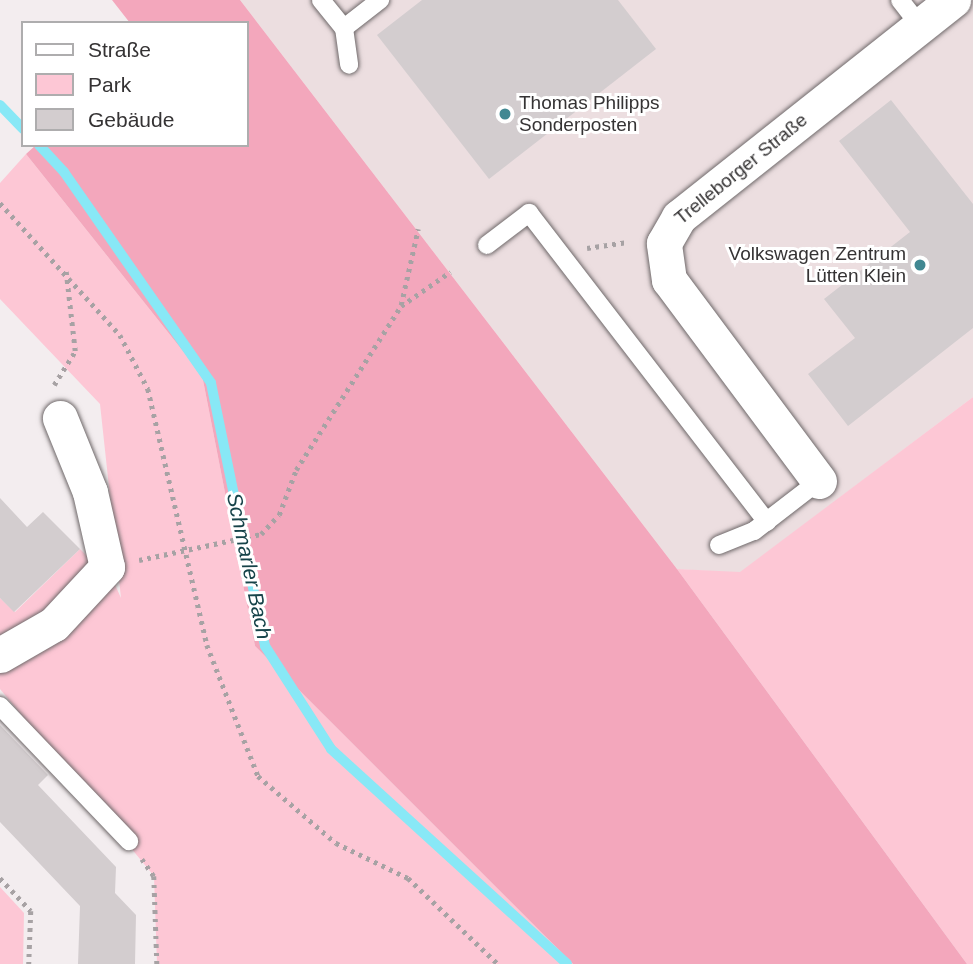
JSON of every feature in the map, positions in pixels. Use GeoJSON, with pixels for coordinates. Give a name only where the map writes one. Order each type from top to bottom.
{"type":"FeatureCollection","features":[{"type":"Feature","properties":{"kind":"street","name":"Trelleborger Straße"},"geometry":{"type":"LineString","coordinates":[[819,481],[668,280],[664,243],[679,217],[924,24]]}},
{"type":"Feature","properties":{"kind":"street"},"geometry":{"type":"LineString","coordinates":[[0,655],[54,624],[107,566],[90,492],[55,404]]}},
{"type":"Feature","properties":{"kind":"lane"},"geometry":{"type":"LineString","coordinates":[[321,0],[344,28],[349,65]]}},
{"type":"Feature","properties":{"kind":"lane"},"geometry":{"type":"LineString","coordinates":[[344,28],[380,0]]}},
{"type":"Feature","properties":{"kind":"lane"},"geometry":{"type":"LineString","coordinates":[[487,245],[529,213],[766,522]]}},
{"type":"Feature","properties":{"kind":"lane"},"geometry":{"type":"LineString","coordinates":[[719,545],[766,522],[819,481]]}},
{"type":"Feature","properties":{"kind":"lane"},"geometry":{"type":"LineString","coordinates":[[0,706],[129,841]]}},
{"type":"Feature","properties":{"kind":"path"},"geometry":{"type":"LineString","coordinates":[[0,203],[65,271],[120,335],[148,389],[188,551],[207,645],[258,776],[336,843],[408,878],[498,964]]}},
{"type":"Feature","properties":{"kind":"path"},"geometry":{"type":"LineString","coordinates":[[107,566],[261,534],[279,514],[296,470],[401,306],[418,229]]}},
{"type":"Feature","properties":{"kind":"path"},"geometry":{"type":"LineString","coordinates":[[559,252],[628,242]]}},
{"type":"Feature","properties":{"kind":"path"},"geometry":{"type":"LineString","coordinates":[[55,404],[75,351],[65,271]]}},
{"type":"Feature","properties":{"kind":"path"},"geometry":{"type":"LineString","coordinates":[[401,306],[450,272]]}},
{"type":"Feature","properties":{"kind":"path"},"geometry":{"type":"LineString","coordinates":[[129,841],[154,876],[157,964]]}},
{"type":"Feature","properties":{"kind":"path"},"geometry":{"type":"LineString","coordinates":[[0,878],[31,911],[29,964]]}},
{"type":"Feature","properties":{"kind":"shaded area"},"geometry":{"type":"Polygon","coordinates":[[[112,0],[240,0],[677,569],[967,964],[573,964],[255,646],[202,375],[26,154],[34,147],[248,147],[248,21],[128,21],[112,0]]]}},
{"type":"Feature","properties":{"kind":"shaded area"},"geometry":{"type":"Polygon","coordinates":[[[240,0],[973,0],[973,397],[740,573],[677,569],[240,0]]]}},
{"type":"Feature","properties":{"kind":"green space"},"geometry":{"type":"Polygon","coordinates":[[[26,154],[202,375],[255,646],[573,964],[157,964],[154,876],[0,689],[0,655],[107,567],[121,598],[100,404],[0,299],[0,183],[26,154]]]}},
{"type":"Feature","properties":{"kind":"green space"},"geometry":{"type":"Polygon","coordinates":[[[973,397],[973,964],[967,964],[677,569],[740,572],[973,397]]]}},
{"type":"Feature","properties":{"kind":"green space"},"geometry":{"type":"Polygon","coordinates":[[[80,549],[97,566],[46,619],[0,640],[0,598],[15,612],[80,549]]]}},
{"type":"Feature","properties":{"kind":"green space"},"geometry":{"type":"Polygon","coordinates":[[[0,887],[24,913],[23,964],[0,964],[0,887]]]}},
{"type":"Feature","properties":{"kind":"building","name":"Thomas Philipps Sonderposten"},"geometry":{"type":"Polygon","coordinates":[[[422,0],[618,0],[656,49],[489,179],[377,35],[422,0]]]}},
{"type":"Feature","properties":{"kind":"building","name":"Volkswagen Zentrum Lütten Klein"},"geometry":{"type":"Polygon","coordinates":[[[891,100],[973,204],[973,328],[848,426],[808,374],[855,338],[824,299],[910,232],[839,141],[891,100]]]}},
{"type":"Feature","properties":{"kind":"building"},"geometry":{"type":"Polygon","coordinates":[[[0,498],[27,527],[43,512],[80,549],[14,612],[0,598],[0,498]]]}},
{"type":"Feature","properties":{"kind":"building"},"geometry":{"type":"Polygon","coordinates":[[[0,725],[48,775],[38,785],[116,867],[115,893],[136,915],[135,964],[78,964],[80,906],[0,822],[0,725]]]}},
{"type":"Feature","properties":{"kind":"waterway","name":"Schmarler Bach"},"geometry":{"type":"LineString","coordinates":[[0,105],[21,127]]}},
{"type":"Feature","properties":{"kind":"waterway","name":"Schmarler Bach"},"geometry":{"type":"LineString","coordinates":[[41,147],[64,172],[211,383],[265,646],[331,749],[567,964]]}},
{"type":"Feature","properties":{"kind":"place","name":"Thomas Philipps Sonderposten"},"geometry":{"type":"Point","coordinates":[505,114]}},
{"type":"Feature","properties":{"kind":"place","name":"Volkswagen Zentrum Lütten Klein"},"geometry":{"type":"Point","coordinates":[920,265]}}]}
